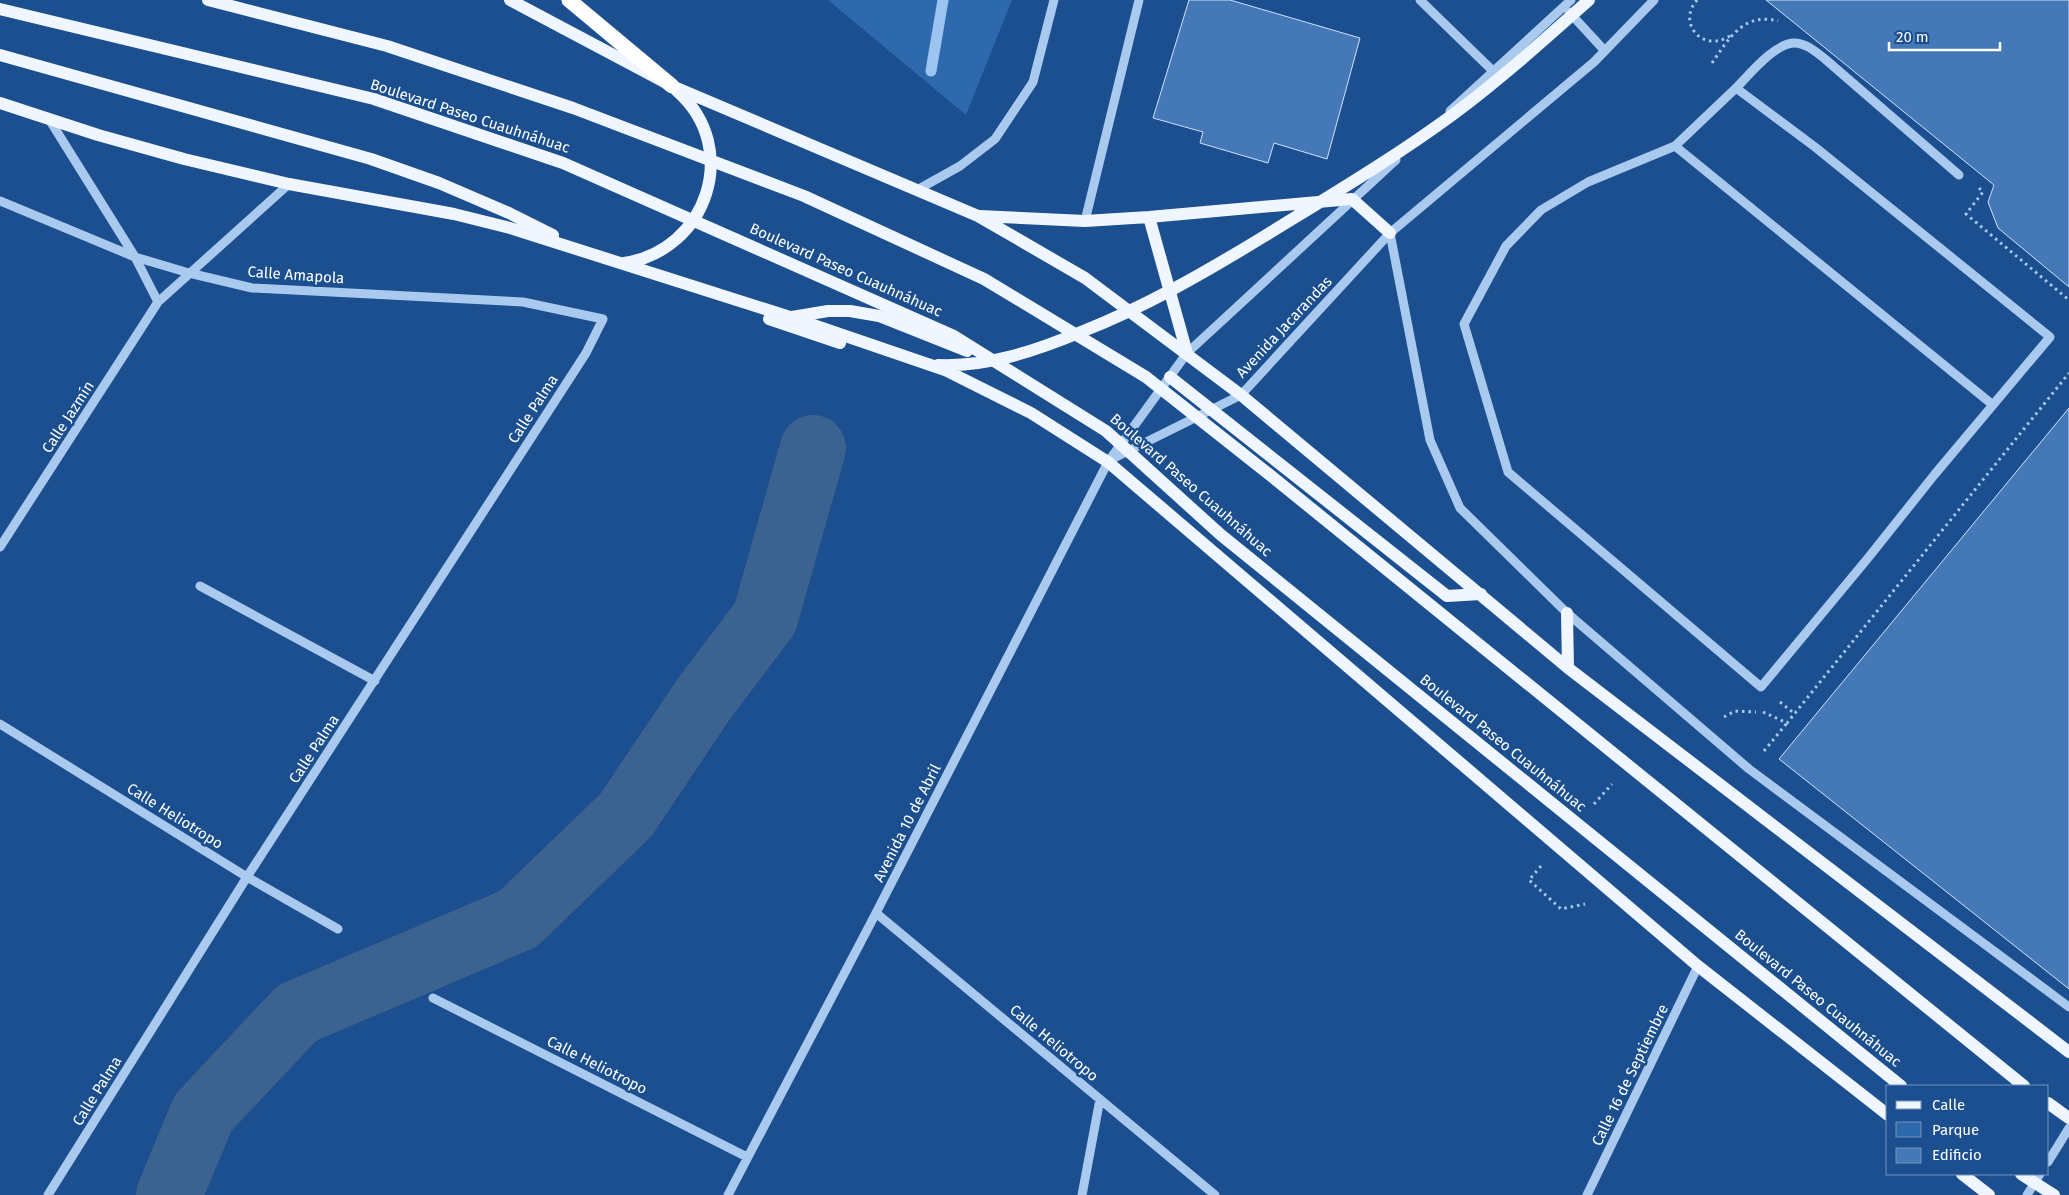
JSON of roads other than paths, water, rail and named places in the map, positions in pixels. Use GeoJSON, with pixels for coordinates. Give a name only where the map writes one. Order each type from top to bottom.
{"type":"FeatureCollection","features":[{"type":"Feature","properties":{"kind":"highway"},"geometry":{"type":"LineString","coordinates":[[569,0],[672,86]]}},
{"type":"Feature","properties":{"kind":"main road"},"geometry":{"type":"LineString","coordinates":[[208,0],[386,46],[573,108],[804,196],[984,279],[1146,377],[1278,481],[2023,1085]]}},
{"type":"Feature","properties":{"kind":"main road"},"geometry":{"type":"LineString","coordinates":[[510,0],[672,86],[978,216],[1085,278],[1241,395],[1568,668],[2069,1052]]}},
{"type":"Feature","properties":{"kind":"main road"},"geometry":{"type":"LineString","coordinates":[[0,55],[371,159],[439,183],[510,213],[578,248],[799,330],[872,353],[939,365],[975,364],[1010,357],[1051,345],[1122,316],[1206,272],[1362,176],[1454,113],[1517,64],[1589,0]]}},
{"type":"Feature","properties":{"kind":"main road","name":"Boulevard Paseo Cuauhnáhuac"},"geometry":{"type":"LineString","coordinates":[[0,9],[374,99],[563,163],[954,336],[1106,431],[1221,535],[1900,1085]]}},
{"type":"Feature","properties":{"kind":"main road"},"geometry":{"type":"LineString","coordinates":[[619,264],[638,261],[656,254],[673,243],[687,230],[698,214],[706,196],[711,155],[706,135],[698,116],[687,100],[672,86]]}},
{"type":"Feature","properties":{"kind":"main road"},"geometry":{"type":"LineString","coordinates":[[0,103],[49,120],[184,160],[289,184],[454,214],[565,244],[619,264],[816,325],[945,370],[1031,413],[1108,462],[1698,966],[1886,1113]]}},
{"type":"Feature","properties":{"kind":"main road"},"geometry":{"type":"LineString","coordinates":[[978,216],[1086,220],[1149,217],[1352,199],[1390,233]]}},
{"type":"Feature","properties":{"kind":"main road"},"geometry":{"type":"LineString","coordinates":[[1149,217],[1187,353]]}},
{"type":"Feature","properties":{"kind":"main road"},"geometry":{"type":"LineString","coordinates":[[790,317],[828,311],[850,311],[879,316],[960,348],[1125,438],[1136,447]]}},
{"type":"Feature","properties":{"kind":"main road"},"geometry":{"type":"LineString","coordinates":[[1170,377],[1447,596],[1481,594]]}},
{"type":"Feature","properties":{"kind":"main road"},"geometry":{"type":"LineString","coordinates":[[1567,613],[1568,668]]}},
{"type":"Feature","properties":{"kind":"main road"},"geometry":{"type":"LineString","coordinates":[[2049,1104],[2069,1118]]}},
{"type":"Feature","properties":{"kind":"main road"},"geometry":{"type":"LineString","coordinates":[[1963,1175],[1989,1195]]}},
{"type":"Feature","properties":{"kind":"main road"},"geometry":{"type":"LineString","coordinates":[[2023,1175],[2054,1195]]}},
{"type":"Feature","properties":{"kind":"street"},"geometry":{"type":"LineString","coordinates":[[917,190],[960,166],[995,139],[1034,82],[1054,0]]}},
{"type":"Feature","properties":{"kind":"street"},"geometry":{"type":"LineString","coordinates":[[1086,220],[1140,0]]}},
{"type":"Feature","properties":{"kind":"street"},"geometry":{"type":"LineString","coordinates":[[1420,0],[1494,71]]}},
{"type":"Feature","properties":{"kind":"street","name":"Avenida Jacarandas"},"geometry":{"type":"LineString","coordinates":[[1108,462],[1241,395],[1390,233],[1594,62],[1654,0]]}},
{"type":"Feature","properties":{"kind":"street"},"geometry":{"type":"LineString","coordinates":[[1108,462],[1187,353],[1352,199],[1568,3],[1605,51]]}},
{"type":"Feature","properties":{"kind":"street"},"geometry":{"type":"LineString","coordinates":[[1736,88],[1814,147],[2050,337],[1761,687],[1508,472],[1464,324],[1506,246],[1541,210],[1588,182],[1675,146],[1736,88],[1781,46],[1794,43],[1807,46],[1825,58],[1959,175]]}},
{"type":"Feature","properties":{"kind":"street"},"geometry":{"type":"LineString","coordinates":[[49,120],[135,257],[158,302]]}},
{"type":"Feature","properties":{"kind":"street"},"geometry":{"type":"LineString","coordinates":[[1675,146],[1993,405]]}},
{"type":"Feature","properties":{"kind":"street","name":"Calle Jazmín"},"geometry":{"type":"LineString","coordinates":[[0,547],[158,302],[289,184]]}},
{"type":"Feature","properties":{"kind":"street","name":"Calle Amapola"},"geometry":{"type":"LineString","coordinates":[[0,201],[135,257],[189,273],[252,288],[522,302],[603,319]]}},
{"type":"Feature","properties":{"kind":"street"},"geometry":{"type":"LineString","coordinates":[[1390,233],[1430,440],[1460,508],[1567,613],[1749,769],[2069,1007]]}},
{"type":"Feature","properties":{"kind":"street","name":"Calle Palma"},"geometry":{"type":"LineString","coordinates":[[48,1195],[247,877],[586,353],[603,319]]}},
{"type":"Feature","properties":{"kind":"street","name":"Avenida 10 de Abril"},"geometry":{"type":"LineString","coordinates":[[728,1195],[876,914],[1108,462]]}},
{"type":"Feature","properties":{"kind":"street"},"geometry":{"type":"LineString","coordinates":[[200,586],[375,681]]}},
{"type":"Feature","properties":{"kind":"street","name":"Calle Heliotropo"},"geometry":{"type":"LineString","coordinates":[[0,724],[247,877],[338,929]]}},
{"type":"Feature","properties":{"kind":"street","name":"Calle Heliotropo"},"geometry":{"type":"LineString","coordinates":[[876,914],[1215,1195]]}},
{"type":"Feature","properties":{"kind":"street","name":"Calle 16 de Septiembre"},"geometry":{"type":"LineString","coordinates":[[1587,1195],[1698,966]]}},
{"type":"Feature","properties":{"kind":"street","name":"Calle Heliotropo"},"geometry":{"type":"LineString","coordinates":[[433,998],[747,1157]]}},
{"type":"Feature","properties":{"kind":"street"},"geometry":{"type":"LineString","coordinates":[[1082,1195],[1100,1099]]}},
{"type":"Feature","properties":{"kind":"street"},"geometry":{"type":"LineString","coordinates":[[2049,1160],[2069,1128]]}},
{"type":"Feature","properties":{"kind":"street"},"geometry":{"type":"LineString","coordinates":[[2027,1195],[2039,1175]]}},
{"type":"Feature","properties":{"kind":"waterway"},"geometry":{"type":"LineString","coordinates":[[931,71],[943,0]]}},
{"type":"Feature","properties":{"kind":"waterway"},"geometry":{"type":"LineString","coordinates":[[169,1195],[203,1113],[297,1013],[518,919],[626,815],[703,700],[765,618],[813,448]]}}]}
